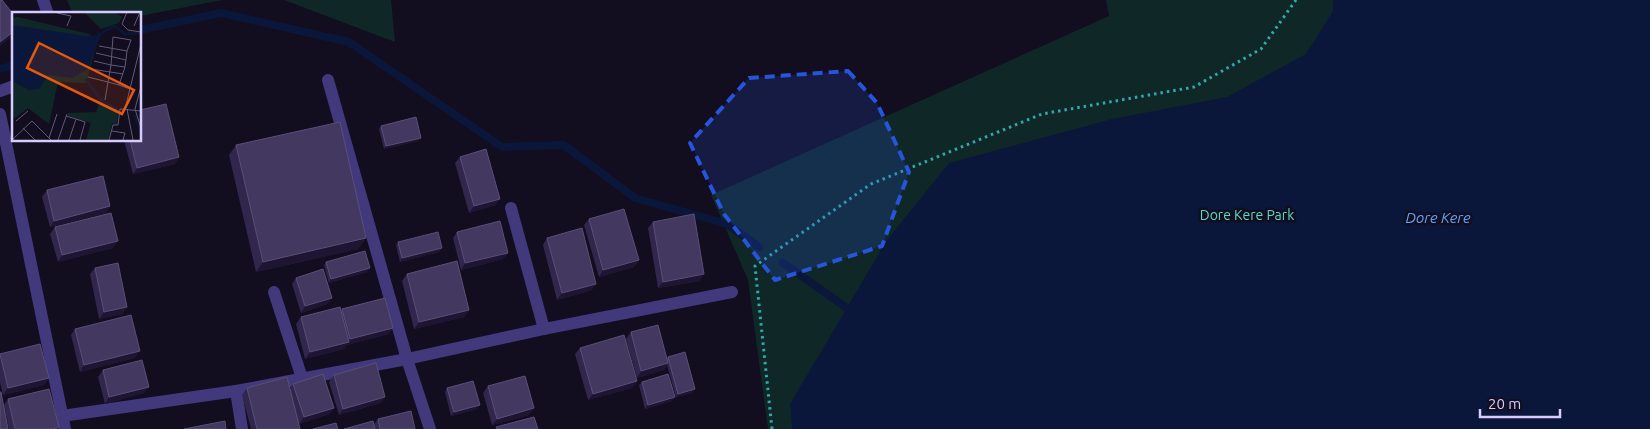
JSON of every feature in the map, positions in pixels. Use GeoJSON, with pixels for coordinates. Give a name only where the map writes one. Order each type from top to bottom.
{"type":"FeatureCollection","features":[{"type":"Feature","properties":{"kind":"street"},"geometry":{"type":"LineString","coordinates":[[43,0],[47,12]]}},
{"type":"Feature","properties":{"kind":"street"},"geometry":{"type":"LineString","coordinates":[[328,80],[407,359],[430,429]]}},
{"type":"Feature","properties":{"kind":"street"},"geometry":{"type":"LineString","coordinates":[[0,91],[12,87]]}},
{"type":"Feature","properties":{"kind":"street"},"geometry":{"type":"LineString","coordinates":[[0,114],[65,429]]}},
{"type":"Feature","properties":{"kind":"street"},"geometry":{"type":"LineString","coordinates":[[511,208],[544,329]]}},
{"type":"Feature","properties":{"kind":"street"},"geometry":{"type":"LineString","coordinates":[[274,292],[302,378]]}},
{"type":"Feature","properties":{"kind":"street"},"geometry":{"type":"LineString","coordinates":[[62,416],[236,391],[407,359],[544,329],[732,292]]}},
{"type":"Feature","properties":{"kind":"street"},"geometry":{"type":"LineString","coordinates":[[236,391],[242,429]]}},
{"type":"Feature","properties":{"kind":"path"},"geometry":{"type":"LineString","coordinates":[[772,429],[755,266],[871,184],[1042,114],[1194,87],[1261,49],[1296,0]]}},
{"type":"Feature","properties":{"kind":"highlighted area"},"geometry":{"type":"Polygon","coordinates":[[[848,71],[877,103],[909,172],[882,246],[775,280],[724,214],[690,143],[749,78],[848,71]]]}},
{"type":"Feature","properties":{"kind":"green space"},"geometry":{"type":"Polygon","coordinates":[[[67,0],[222,0],[141,16],[141,12],[72,12],[67,0]]]}},
{"type":"Feature","properties":{"kind":"green space"},"geometry":{"type":"Polygon","coordinates":[[[284,0],[391,0],[395,42],[284,0]]]}},
{"type":"Feature","properties":{"kind":"green space","name":"Dore Kere"},"geometry":{"type":"Polygon","coordinates":[[[1106,0],[1650,0],[1650,429],[768,429],[748,280],[711,195],[1109,16],[1106,0]]]}},
{"type":"Feature","properties":{"kind":"water","name":"Dore Kere"},"geometry":{"type":"Polygon","coordinates":[[[1333,0],[1650,0],[1650,429],[792,429],[790,404],[887,240],[949,163],[1112,119],[1227,97],[1306,54],[1333,11],[1333,0]]]}},
{"type":"Feature","properties":{"kind":"building"},"geometry":{"type":"Polygon","coordinates":[[[0,0],[2,0],[12,12],[12,33],[0,42],[0,0]]]}},
{"type":"Feature","properties":{"kind":"building"},"geometry":{"type":"Polygon","coordinates":[[[166,104],[179,157],[137,168],[130,141],[141,141],[141,110],[166,104]]]}},
{"type":"Feature","properties":{"kind":"building"},"geometry":{"type":"Polygon","coordinates":[[[416,117],[421,138],[386,146],[381,126],[416,117]]]}},
{"type":"Feature","properties":{"kind":"building"},"geometry":{"type":"Polygon","coordinates":[[[340,122],[366,238],[263,262],[236,145],[340,122]]]}},
{"type":"Feature","properties":{"kind":"building"},"geometry":{"type":"Polygon","coordinates":[[[486,149],[500,199],[474,206],[460,157],[486,149]]]}},
{"type":"Feature","properties":{"kind":"building"},"geometry":{"type":"Polygon","coordinates":[[[103,176],[110,206],[54,221],[47,190],[103,176]]]}},
{"type":"Feature","properties":{"kind":"building"},"geometry":{"type":"Polygon","coordinates":[[[624,209],[639,260],[603,270],[589,219],[624,209]]]}},
{"type":"Feature","properties":{"kind":"building"},"geometry":{"type":"Polygon","coordinates":[[[111,213],[118,241],[62,255],[55,227],[111,213]]]}},
{"type":"Feature","properties":{"kind":"building"},"geometry":{"type":"Polygon","coordinates":[[[694,214],[704,274],[663,282],[653,222],[694,214]]]}},
{"type":"Feature","properties":{"kind":"building"},"geometry":{"type":"Polygon","coordinates":[[[500,221],[508,253],[465,263],[457,232],[500,221]]]}},
{"type":"Feature","properties":{"kind":"building"},"geometry":{"type":"Polygon","coordinates":[[[582,228],[596,284],[562,293],[547,238],[582,228]]]}},
{"type":"Feature","properties":{"kind":"building"},"geometry":{"type":"Polygon","coordinates":[[[438,232],[442,248],[402,258],[398,242],[438,232]]]}},
{"type":"Feature","properties":{"kind":"building"},"geometry":{"type":"Polygon","coordinates":[[[365,251],[370,268],[331,279],[326,262],[365,251]]]}},
{"type":"Feature","properties":{"kind":"building"},"geometry":{"type":"Polygon","coordinates":[[[457,261],[469,310],[419,322],[407,274],[457,261]]]}},
{"type":"Feature","properties":{"kind":"building"},"geometry":{"type":"Polygon","coordinates":[[[118,263],[127,307],[104,312],[95,268],[118,263]]]}},
{"type":"Feature","properties":{"kind":"building"},"geometry":{"type":"Polygon","coordinates":[[[323,269],[332,298],[305,306],[296,278],[323,269]]]}},
{"type":"Feature","properties":{"kind":"building"},"geometry":{"type":"Polygon","coordinates":[[[385,298],[393,328],[350,339],[342,309],[385,298]]]}},
{"type":"Feature","properties":{"kind":"building"},"geometry":{"type":"Polygon","coordinates":[[[340,307],[349,342],[310,352],[301,317],[340,307]]]}},
{"type":"Feature","properties":{"kind":"building"},"geometry":{"type":"Polygon","coordinates":[[[131,315],[140,351],[84,365],[75,329],[131,315]]]}},
{"type":"Feature","properties":{"kind":"building"},"geometry":{"type":"Polygon","coordinates":[[[658,325],[668,363],[641,371],[631,332],[658,325]]]}},
{"type":"Feature","properties":{"kind":"building"},"geometry":{"type":"Polygon","coordinates":[[[624,335],[637,381],[593,394],[580,348],[624,335]]]}},
{"type":"Feature","properties":{"kind":"building"},"geometry":{"type":"Polygon","coordinates":[[[40,344],[49,378],[8,388],[0,354],[40,344]]]}},
{"type":"Feature","properties":{"kind":"building"},"geometry":{"type":"Polygon","coordinates":[[[685,352],[695,389],[678,394],[668,357],[685,352]]]}},
{"type":"Feature","properties":{"kind":"building"},"geometry":{"type":"Polygon","coordinates":[[[142,360],[149,387],[109,397],[103,370],[142,360]]]}},
{"type":"Feature","properties":{"kind":"building"},"geometry":{"type":"Polygon","coordinates":[[[376,363],[385,397],[343,409],[334,375],[376,363]]]}},
{"type":"Feature","properties":{"kind":"building"},"geometry":{"type":"Polygon","coordinates":[[[323,374],[334,408],[304,417],[293,384],[323,374]]]}},
{"type":"Feature","properties":{"kind":"building"},"geometry":{"type":"Polygon","coordinates":[[[668,374],[675,397],[648,405],[642,382],[668,374]]]}},
{"type":"Feature","properties":{"kind":"building"},"geometry":{"type":"Polygon","coordinates":[[[525,376],[534,408],[497,419],[488,386],[525,376]]]}},
{"type":"Feature","properties":{"kind":"building"},"geometry":{"type":"Polygon","coordinates":[[[287,377],[300,429],[257,429],[247,388],[287,377]]]}},
{"type":"Feature","properties":{"kind":"building"},"geometry":{"type":"Polygon","coordinates":[[[473,381],[480,405],[454,412],[447,388],[473,381]]]}},
{"type":"Feature","properties":{"kind":"building"},"geometry":{"type":"Polygon","coordinates":[[[49,389],[59,427],[53,429],[15,429],[8,399],[49,389]]]}},
{"type":"Feature","properties":{"kind":"building"},"geometry":{"type":"Polygon","coordinates":[[[1,392],[8,429],[0,429],[1,392]]]}},
{"type":"Feature","properties":{"kind":"building"},"geometry":{"type":"Polygon","coordinates":[[[411,411],[415,429],[380,429],[378,419],[411,411]]]}},
{"type":"Feature","properties":{"kind":"building"},"geometry":{"type":"Polygon","coordinates":[[[534,417],[538,429],[497,429],[496,427],[534,417]]]}},
{"type":"Feature","properties":{"kind":"building"},"geometry":{"type":"Polygon","coordinates":[[[225,421],[226,429],[184,429],[225,421]]]}},
{"type":"Feature","properties":{"kind":"building"},"geometry":{"type":"Polygon","coordinates":[[[373,421],[375,429],[344,429],[373,421]]]}},
{"type":"Feature","properties":{"kind":"building"},"geometry":{"type":"Polygon","coordinates":[[[336,423],[338,429],[313,429],[336,423]]]}},
{"type":"Feature","properties":{"kind":"waterway"},"geometry":{"type":"LineString","coordinates":[[141,30],[221,13],[349,42],[502,147],[564,145],[635,198],[727,224],[759,247]]}},
{"type":"Feature","properties":{"kind":"waterway"},"geometry":{"type":"LineString","coordinates":[[0,69],[12,66]]}},
{"type":"Feature","properties":{"kind":"waterway"},"geometry":{"type":"LineString","coordinates":[[783,263],[847,308]]}},
{"type":"Feature","properties":{"kind":"park label","name":"Dore Kere Park"},"geometry":{"type":"Point","coordinates":[1247,215]}}]}
